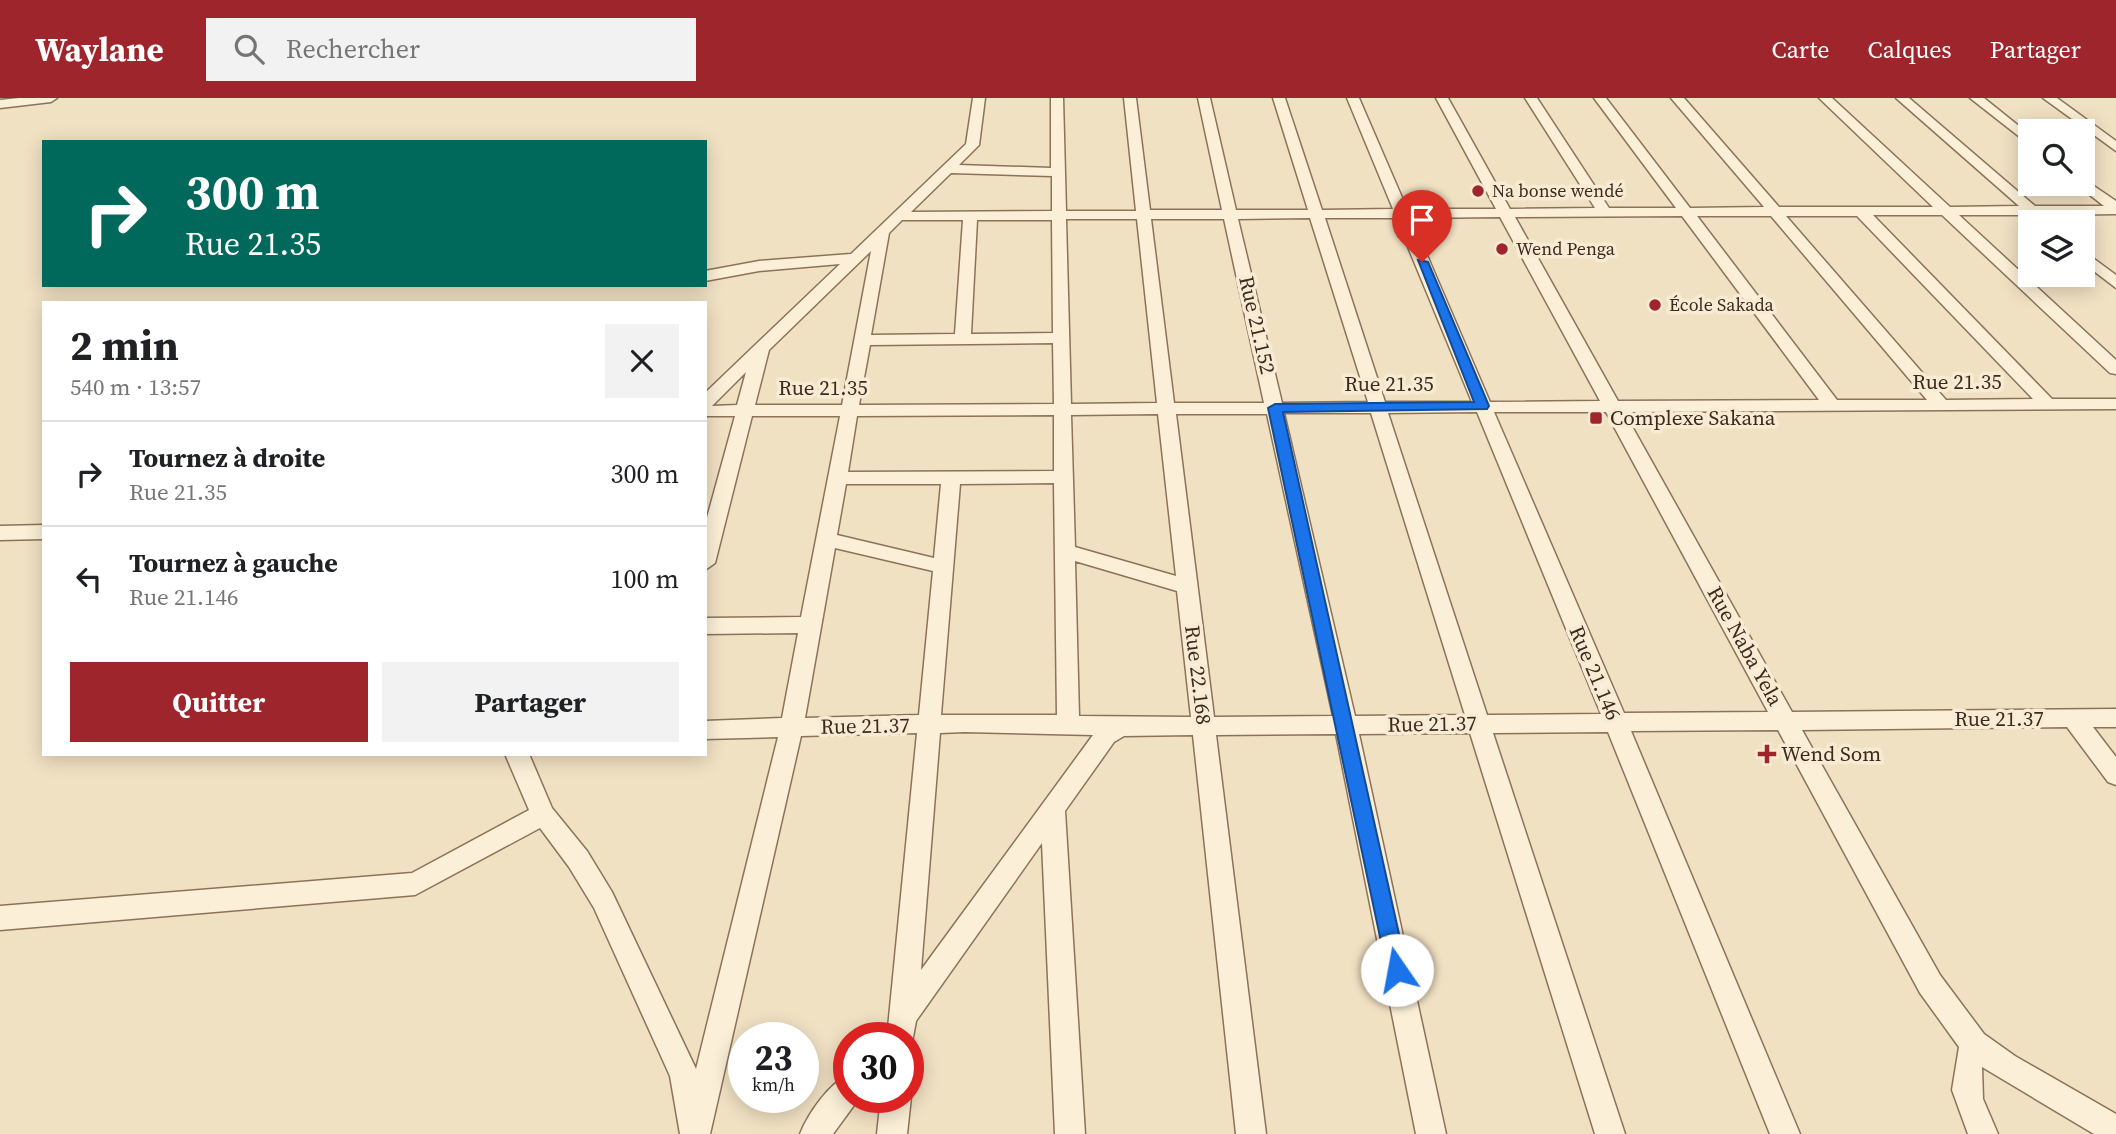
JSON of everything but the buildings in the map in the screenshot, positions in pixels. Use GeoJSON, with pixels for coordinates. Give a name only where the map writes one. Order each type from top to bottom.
{"type":"FeatureCollection","features":[{"type":"Feature","properties":{"kind":"street"},"geometry":{"type":"LineString","coordinates":[[0,104],[51,98]]}},
{"type":"Feature","properties":{"kind":"street"},"geometry":{"type":"LineString","coordinates":[[707,401],[972,145],[979,98]]}},
{"type":"Feature","properties":{"kind":"street"},"geometry":{"type":"LineString","coordinates":[[1056,98],[1068,724]]}},
{"type":"Feature","properties":{"kind":"street","name":"Rue 22.168"},"geometry":{"type":"LineString","coordinates":[[1130,98],[1146,215],[1251,1134]]}},
{"type":"Feature","properties":{"kind":"street","name":"Rue 21.152"},"geometry":{"type":"LineString","coordinates":[[1204,98],[1346,725],[1431,1134]]}},
{"type":"Feature","properties":{"kind":"street"},"geometry":{"type":"LineString","coordinates":[[1279,98],[1481,723],[1610,1134]]}},
{"type":"Feature","properties":{"kind":"street","name":"Rue 21.146"},"geometry":{"type":"LineString","coordinates":[[1353,98],[1616,722],[1785,1134]]}},
{"type":"Feature","properties":{"kind":"street","name":"Rue Naba Yela"},"geometry":{"type":"LineString","coordinates":[[1442,98],[1930,984],[1975,1044],[2004,1066],[2116,1130]]}},
{"type":"Feature","properties":{"kind":"street"},"geometry":{"type":"LineString","coordinates":[[1531,98],[1604,211]]}},
{"type":"Feature","properties":{"kind":"street"},"geometry":{"type":"LineString","coordinates":[[1600,98],[1688,211],[1831,404]]}},
{"type":"Feature","properties":{"kind":"street"},"geometry":{"type":"LineString","coordinates":[[1677,98],[1940,404]]}},
{"type":"Feature","properties":{"kind":"street"},"geometry":{"type":"LineString","coordinates":[[1825,98],[2116,369]]}},
{"type":"Feature","properties":{"kind":"street"},"geometry":{"type":"LineString","coordinates":[[1902,98],[2031,210]]}},
{"type":"Feature","properties":{"kind":"street"},"geometry":{"type":"LineString","coordinates":[[1976,98],[2018,131]]}},
{"type":"Feature","properties":{"kind":"street"},"geometry":{"type":"LineString","coordinates":[[2049,98],[2116,147]]}},
{"type":"Feature","properties":{"kind":"street"},"geometry":{"type":"LineString","coordinates":[[948,169],[1056,172]]}},
{"type":"Feature","properties":{"kind":"street"},"geometry":{"type":"LineString","coordinates":[[2095,192],[2116,209]]}},
{"type":"Feature","properties":{"kind":"street"},"geometry":{"type":"LineString","coordinates":[[2074,210],[2116,209]]}},
{"type":"Feature","properties":{"kind":"street"},"geometry":{"type":"LineString","coordinates":[[1861,211],[2047,404]]}},
{"type":"Feature","properties":{"kind":"street"},"geometry":{"type":"LineString","coordinates":[[890,224],[970,215],[2018,211]]}},
{"type":"Feature","properties":{"kind":"street"},"geometry":{"type":"LineString","coordinates":[[962,338],[970,215]]}},
{"type":"Feature","properties":{"kind":"street"},"geometry":{"type":"LineString","coordinates":[[695,1133],[792,727],[862,340],[890,224]]}},
{"type":"Feature","properties":{"kind":"street"},"geometry":{"type":"LineString","coordinates":[[707,276],[759,265],[856,258]]}},
{"type":"Feature","properties":{"kind":"street"},"geometry":{"type":"LineString","coordinates":[[2095,265],[2116,283]]}},
{"type":"Feature","properties":{"kind":"street"},"geometry":{"type":"LineString","coordinates":[[862,340],[1060,338]]}},
{"type":"Feature","properties":{"kind":"street"},"geometry":{"type":"LineString","coordinates":[[707,556],[761,346]]}},
{"type":"Feature","properties":{"kind":"street","name":"Rue 21.35"},"geometry":{"type":"LineString","coordinates":[[707,411],[2116,404]]}},
{"type":"Feature","properties":{"kind":"street"},"geometry":{"type":"LineString","coordinates":[[837,478],[1062,477]]}},
{"type":"Feature","properties":{"kind":"street"},"geometry":{"type":"LineString","coordinates":[[902,1022],[951,479]]}},
{"type":"Feature","properties":{"kind":"street"},"geometry":{"type":"LineString","coordinates":[[0,533],[42,532]]}},
{"type":"Feature","properties":{"kind":"street"},"geometry":{"type":"LineString","coordinates":[[826,539],[944,567]]}},
{"type":"Feature","properties":{"kind":"street"},"geometry":{"type":"LineString","coordinates":[[1064,551],[1187,587]]}},
{"type":"Feature","properties":{"kind":"street"},"geometry":{"type":"LineString","coordinates":[[707,626],[810,625]]}},
{"type":"Feature","properties":{"kind":"street"},"geometry":{"type":"LineString","coordinates":[[2073,718],[2116,775]]}},
{"type":"Feature","properties":{"kind":"street","name":"Rue 21.37"},"geometry":{"type":"LineString","coordinates":[[707,730],[929,725],[1068,724],[1120,727],[2116,718]]}},
{"type":"Feature","properties":{"kind":"street"},"geometry":{"type":"LineString","coordinates":[[905,1022],[1106,735],[1120,727]]}},
{"type":"Feature","properties":{"kind":"street"},"geometry":{"type":"LineString","coordinates":[[518,756],[543,814],[578,859],[603,900],[684,1075],[695,1133]]}},
{"type":"Feature","properties":{"kind":"street"},"geometry":{"type":"LineString","coordinates":[[1053,808],[1070,1134]]}},
{"type":"Feature","properties":{"kind":"street"},"geometry":{"type":"LineString","coordinates":[[0,918],[415,884],[543,814]]}},
{"type":"Feature","properties":{"kind":"street"},"geometry":{"type":"LineString","coordinates":[[1975,1044],[1964,1077],[1968,1101],[1983,1134]]}},
{"type":"Feature","properties":{"kind":"street"},"geometry":{"type":"LineString","coordinates":[[815,1134],[833,1110]]}},
{"type":"Feature","properties":{"kind":"street"},"geometry":{"type":"LineString","coordinates":[[892,1134],[894,1113]]}},
{"type":"Feature","properties":{"kind":"place","name":"Na bonse wendé"},"geometry":{"type":"Point","coordinates":[1478,191]}},
{"type":"Feature","properties":{"kind":"place","name":"Wend Penga"},"geometry":{"type":"Point","coordinates":[1502,249]}},
{"type":"Feature","properties":{"kind":"place","name":"École Sakada"},"geometry":{"type":"Point","coordinates":[1655,305]}},
{"type":"Feature","properties":{"kind":"place","name":"Complexe Sakana"},"geometry":{"type":"Point","coordinates":[1596,418]}},
{"type":"Feature","properties":{"kind":"place","name":"Wend Som"},"geometry":{"type":"Point","coordinates":[1767,754]}},
{"type":"Feature","properties":{"kind":"route"},"geometry":{"type":"LineString","coordinates":[[1397,970],[1346,725],[1275,408],[1483,406],[1422,262]]}}]}
